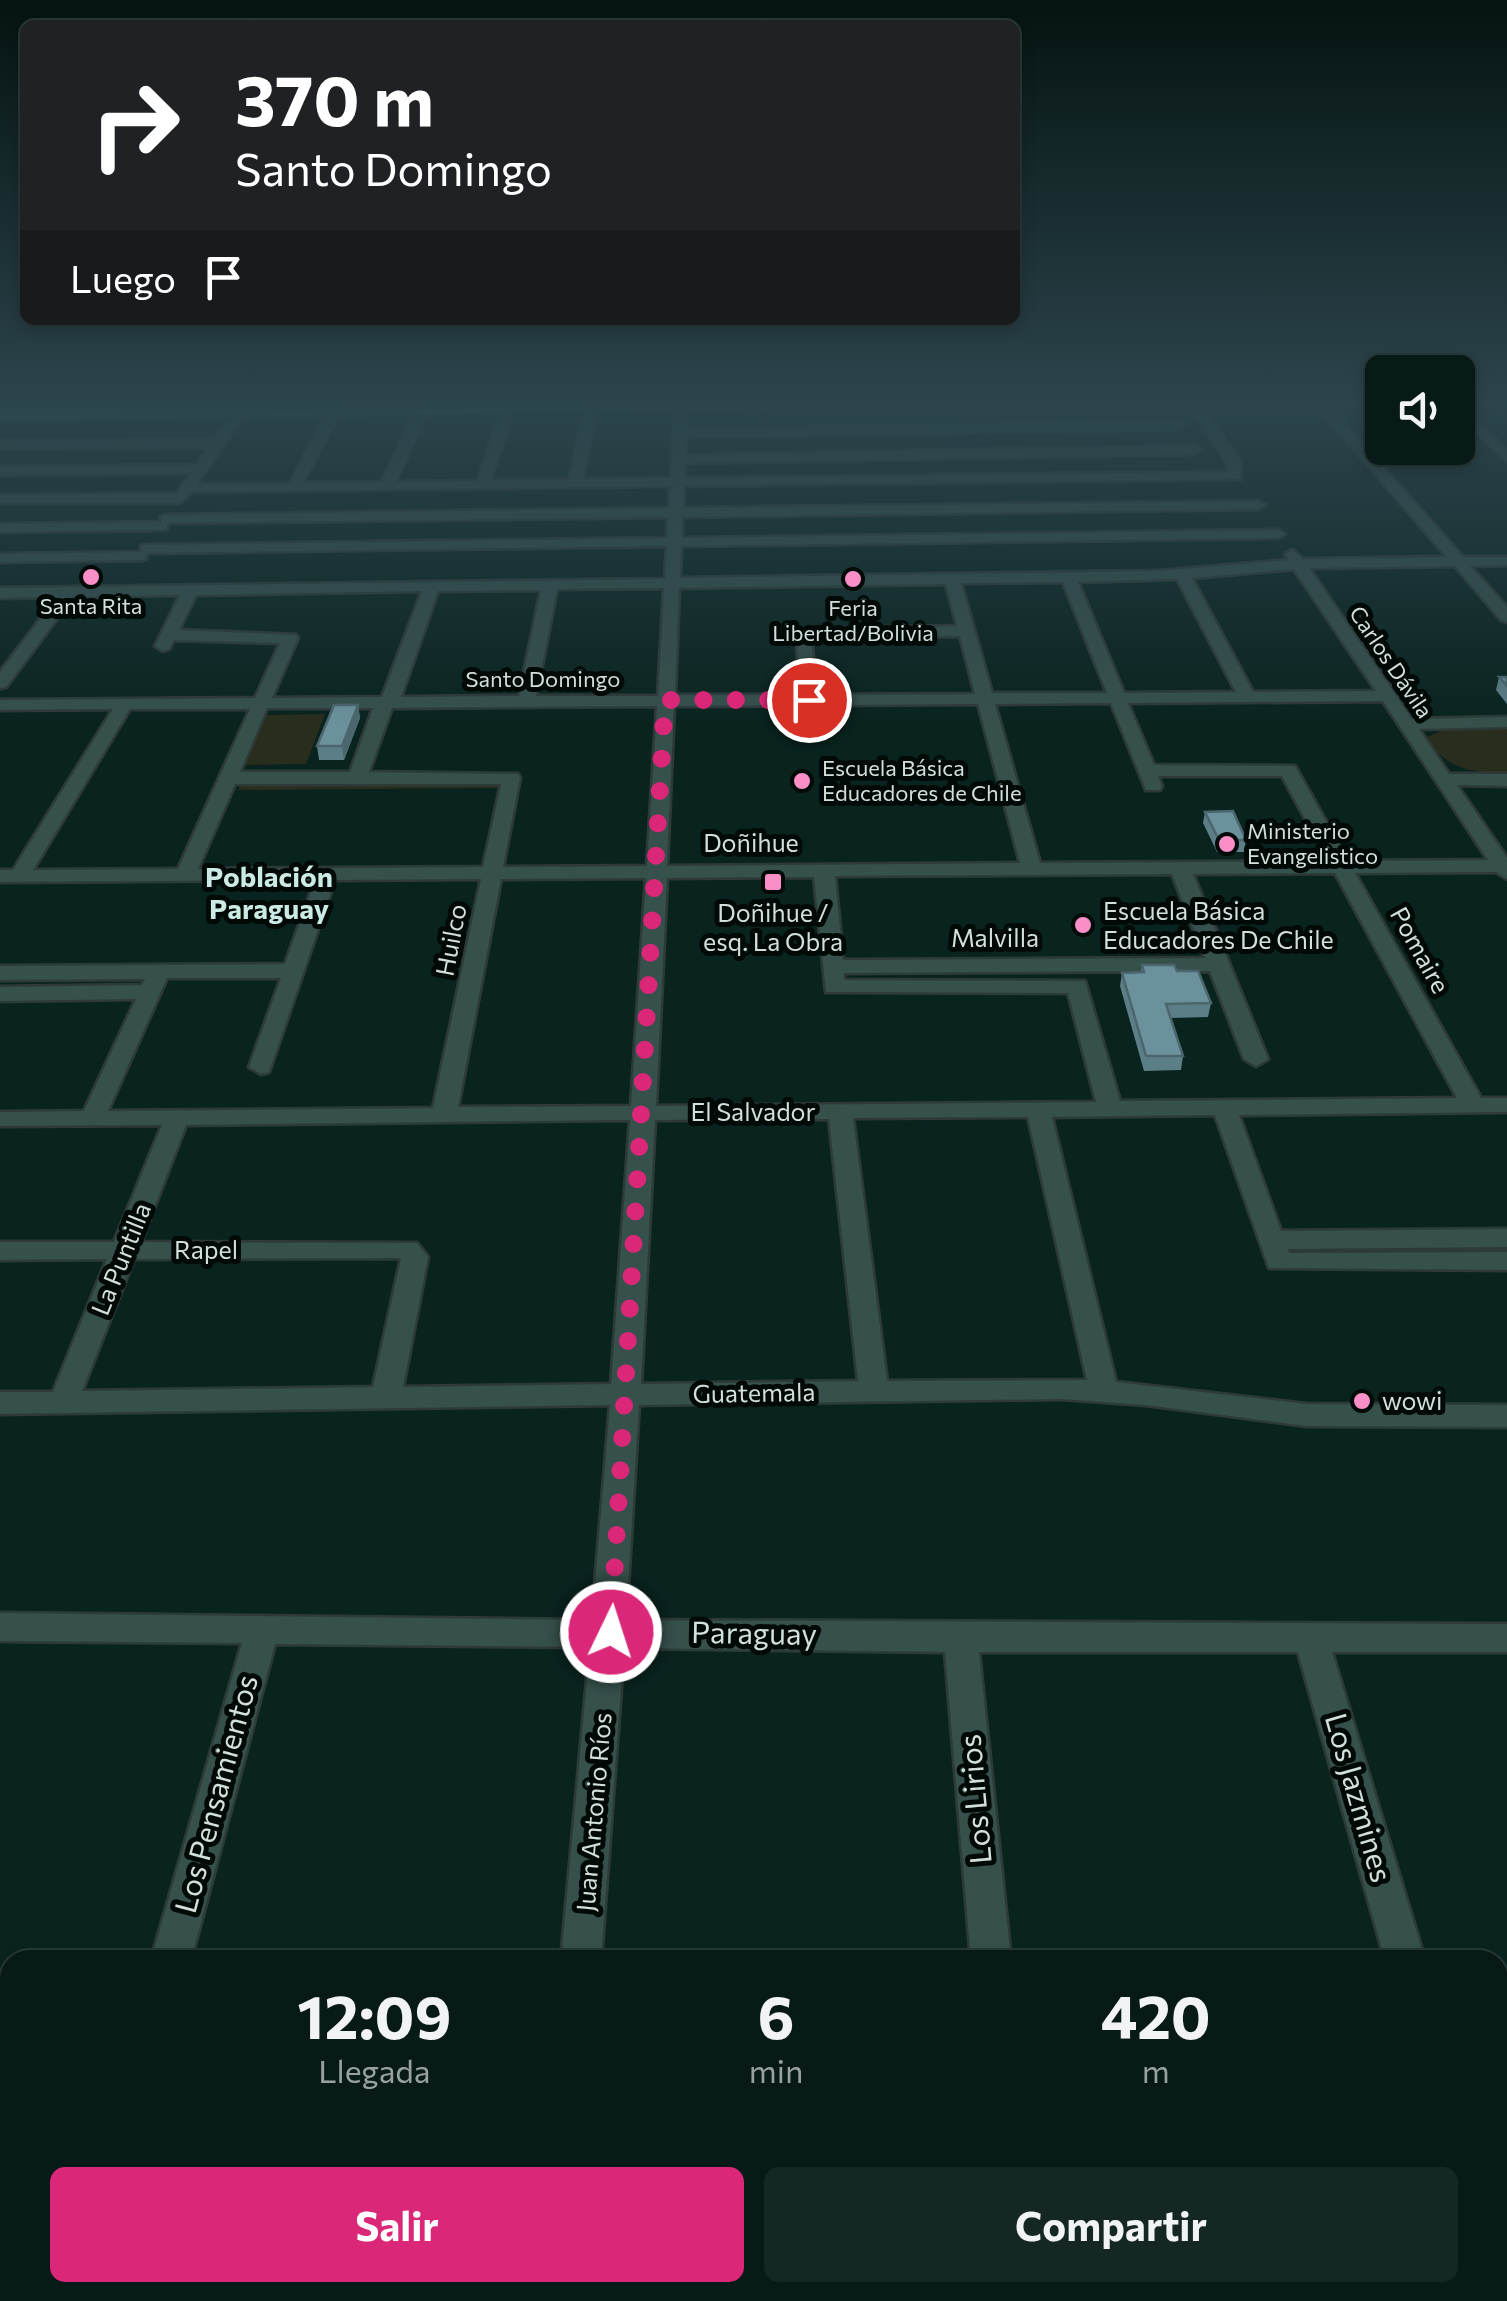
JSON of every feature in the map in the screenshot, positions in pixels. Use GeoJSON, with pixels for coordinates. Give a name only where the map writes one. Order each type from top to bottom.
{"type":"FeatureCollection","features":[{"type":"Feature","properties":{"kind":"street"},"geometry":{"type":"LineString","coordinates":[[0,593],[69,591],[132,568],[172,510]]}},
{"type":"Feature","properties":{"kind":"street"},"geometry":{"type":"LineString","coordinates":[[0,528],[798,510]]}},
{"type":"Feature","properties":{"kind":"street"},"geometry":{"type":"LineString","coordinates":[[979,510],[995,558]]}},
{"type":"Feature","properties":{"kind":"street","name":"Carlos Dávila"},"geometry":{"type":"LineString","coordinates":[[1262,510],[1504,870]]}},
{"type":"Feature","properties":{"kind":"street"},"geometry":{"type":"LineString","coordinates":[[1413,510],[1507,617]]}},
{"type":"Feature","properties":{"kind":"street","name":"Juan Antonio Ríos"},"geometry":{"type":"LineString","coordinates":[[582,1950],[611,1632],[676,512]]}},
{"type":"Feature","properties":{"kind":"street"},"geometry":{"type":"LineString","coordinates":[[0,558],[132,568],[674,542],[995,558],[1278,534]]}},
{"type":"Feature","properties":{"kind":"street"},"geometry":{"type":"LineString","coordinates":[[132,568],[191,589],[952,578],[995,558],[1069,577],[1183,575],[1298,564],[1507,561]]}},
{"type":"Feature","properties":{"kind":"street"},"geometry":{"type":"LineString","coordinates":[[1183,575],[1247,697]]}},
{"type":"Feature","properties":{"kind":"street"},"geometry":{"type":"LineString","coordinates":[[1069,577],[1117,698]]}},
{"type":"Feature","properties":{"kind":"street"},"geometry":{"type":"LineString","coordinates":[[952,578],[1032,869]]}},
{"type":"Feature","properties":{"kind":"street"},"geometry":{"type":"LineString","coordinates":[[527,702],[550,584]]}},
{"type":"Feature","properties":{"kind":"street"},"geometry":{"type":"LineString","coordinates":[[358,777],[381,709],[394,695],[432,585]]}},
{"type":"Feature","properties":{"kind":"street"},"geometry":{"type":"LineString","coordinates":[[185,875],[287,641],[165,641],[191,589]]}},
{"type":"Feature","properties":{"kind":"street"},"geometry":{"type":"LineString","coordinates":[[0,684],[69,591]]}},
{"type":"Feature","properties":{"kind":"street"},"geometry":{"type":"LineString","coordinates":[[809,700],[803,638],[968,637]]}},
{"type":"Feature","properties":{"kind":"street"},"geometry":{"type":"LineString","coordinates":[[0,654],[22,654]]}},
{"type":"Feature","properties":{"kind":"street","name":"Santo Domingo"},"geometry":{"type":"LineString","coordinates":[[0,705],[1387,696]]}},
{"type":"Feature","properties":{"kind":"street","name":"Pomaire"},"geometry":{"type":"LineString","coordinates":[[1117,698],[1150,778],[1292,778],[1473,1105]]}},
{"type":"Feature","properties":{"kind":"street"},"geometry":{"type":"LineString","coordinates":[[9,876],[125,704]]}},
{"type":"Feature","properties":{"kind":"street"},"geometry":{"type":"LineString","coordinates":[[1406,724],[1507,722]]}},
{"type":"Feature","properties":{"kind":"street"},"geometry":{"type":"LineString","coordinates":[[225,785],[358,777],[509,783]]}},
{"type":"Feature","properties":{"kind":"street"},"geometry":{"type":"LineString","coordinates":[[1442,778],[1507,780]]}},
{"type":"Feature","properties":{"kind":"street"},"geometry":{"type":"LineString","coordinates":[[225,785],[509,783]]}},
{"type":"Feature","properties":{"kind":"street","name":"Huilco"},"geometry":{"type":"LineString","coordinates":[[444,1115],[509,783]]}},
{"type":"Feature","properties":{"kind":"street","name":"Doñihue"},"geometry":{"type":"LineString","coordinates":[[9,876],[1343,867],[1504,870]]}},
{"type":"Feature","properties":{"kind":"street"},"geometry":{"type":"LineString","coordinates":[[1180,868],[1256,1059]]}},
{"type":"Feature","properties":{"kind":"street"},"geometry":{"type":"LineString","coordinates":[[824,870],[833,977]]}},
{"type":"Feature","properties":{"kind":"street"},"geometry":{"type":"LineString","coordinates":[[261,1067],[327,874]]}},
{"type":"Feature","properties":{"kind":"street","name":"Malvilla"},"geometry":{"type":"LineString","coordinates":[[833,977],[1218,964]]}},
{"type":"Feature","properties":{"kind":"street"},"geometry":{"type":"LineString","coordinates":[[0,994],[294,971]]}},
{"type":"Feature","properties":{"kind":"street"},"geometry":{"type":"LineString","coordinates":[[0,973],[155,982]]}},
{"type":"Feature","properties":{"kind":"street","name":"Malvilla"},"geometry":{"type":"LineString","coordinates":[[833,977],[1077,986],[1110,1108]]}},
{"type":"Feature","properties":{"kind":"street"},"geometry":{"type":"LineString","coordinates":[[93,1118],[155,982]]}},
{"type":"Feature","properties":{"kind":"street","name":"El Salvador"},"geometry":{"type":"LineString","coordinates":[[0,1119],[1507,1105]]}},
{"type":"Feature","properties":{"kind":"street"},"geometry":{"type":"LineString","coordinates":[[1224,1108],[1275,1251]]}},
{"type":"Feature","properties":{"kind":"street"},"geometry":{"type":"LineString","coordinates":[[1038,1109],[1104,1390]]}},
{"type":"Feature","properties":{"kind":"street"},"geometry":{"type":"LineString","coordinates":[[840,1111],[874,1391]]}},
{"type":"Feature","properties":{"kind":"street","name":"La Puntilla"},"geometry":{"type":"LineString","coordinates":[[64,1401],[177,1117]]}},
{"type":"Feature","properties":{"kind":"street"},"geometry":{"type":"LineString","coordinates":[[1275,1251],[1507,1238]]}},
{"type":"Feature","properties":{"kind":"street","name":"Rapel"},"geometry":{"type":"LineString","coordinates":[[0,1251],[412,1251],[414,1257],[386,1397]]}},
{"type":"Feature","properties":{"kind":"street"},"geometry":{"type":"LineString","coordinates":[[1275,1251],[1507,1260]]}},
{"type":"Feature","properties":{"kind":"street","name":"Guatemala"},"geometry":{"type":"LineString","coordinates":[[0,1403],[1104,1390],[1306,1416],[1507,1416]]}},
{"type":"Feature","properties":{"kind":"street","name":"Paraguay"},"geometry":{"type":"LineString","coordinates":[[0,1627],[961,1638],[1507,1638]]}},
{"type":"Feature","properties":{"kind":"street","name":"Los Pensamientos"},"geometry":{"type":"LineString","coordinates":[[174,1950],[263,1628]]}},
{"type":"Feature","properties":{"kind":"street","name":"Los Jazmines"},"geometry":{"type":"LineString","coordinates":[[1311,1636],[1402,1950]]}},
{"type":"Feature","properties":{"kind":"street","name":"Los Lirios"},"geometry":{"type":"LineString","coordinates":[[961,1638],[990,1950]]}},
{"type":"Feature","properties":{"kind":"green space"},"geometry":{"type":"Polygon","coordinates":[[[325,714],[306,764],[244,765],[266,715],[325,714]]]}},
{"type":"Feature","properties":{"kind":"green space"},"geometry":{"type":"Polygon","coordinates":[[[1507,726],[1507,773],[1460,767],[1442,757],[1425,738],[1449,727],[1507,726]]]}},
{"type":"Feature","properties":{"kind":"green space"},"geometry":{"type":"Polygon","coordinates":[[[504,779],[503,788],[238,790],[243,780],[504,779]]]}},
{"type":"Feature","properties":{"kind":"green space"},"geometry":{"type":"Polygon","coordinates":[[[1285,1242],[1507,1243],[1507,1256],[1291,1257],[1285,1242]]]}},
{"type":"Feature","properties":{"kind":"building"},"geometry":{"type":"Polygon","coordinates":[[[334,705],[358,705],[342,746],[317,746],[334,705]]]}},
{"type":"Feature","properties":{"kind":"building"},"geometry":{"type":"Polygon","coordinates":[[[1233,811],[1246,840],[1219,840],[1205,812],[1233,811]]]}},
{"type":"Feature","properties":{"kind":"building"},"geometry":{"type":"Polygon","coordinates":[[[1142,965],[1174,965],[1177,971],[1198,971],[1211,1003],[1166,1004],[1183,1056],[1146,1056],[1122,973],[1144,972],[1142,965]]]}},
{"type":"Feature","properties":{"kind":"place","name":"Santa Rita"},"geometry":{"type":"Point","coordinates":[91,577]}},
{"type":"Feature","properties":{"kind":"place","name":"Feria Libertad/Bolivia"},"geometry":{"type":"Point","coordinates":[853,579]}},
{"type":"Feature","properties":{"kind":"place","name":"Escuela Básica Educadores de Chile"},"geometry":{"type":"Point","coordinates":[802,781]}},
{"type":"Feature","properties":{"kind":"place","name":"Ministerio Evangelistico"},"geometry":{"type":"Point","coordinates":[1227,844]}},
{"type":"Feature","properties":{"kind":"place","name":"Doñihue / esq. La Obra"},"geometry":{"type":"Point","coordinates":[773,882]}},
{"type":"Feature","properties":{"kind":"place","name":"Escuela Básica Educadores De Chile"},"geometry":{"type":"Point","coordinates":[1083,925]}},
{"type":"Feature","properties":{"kind":"place","name":"wowi"},"geometry":{"type":"Point","coordinates":[1362,1401]}},
{"type":"Feature","properties":{"kind":"district","name":"Población Paraguay"},"geometry":{"type":"Point","coordinates":[269,893]}},
{"type":"Feature","properties":{"kind":"route"},"geometry":{"type":"LineString","coordinates":[[611,1632],[665,700],[809,700]]}}]}
